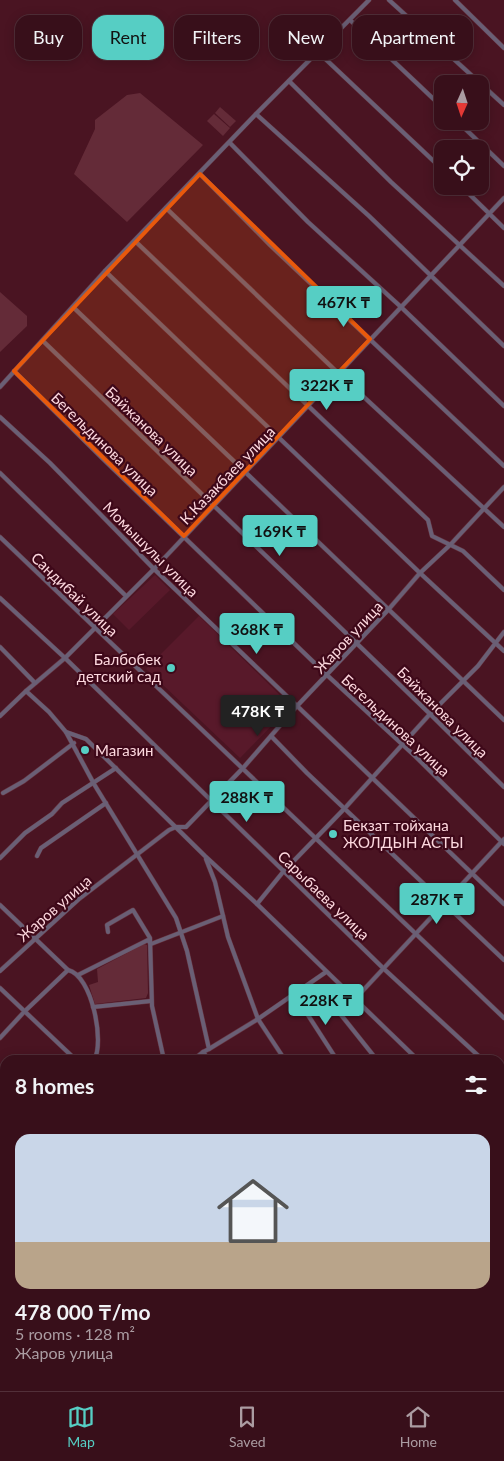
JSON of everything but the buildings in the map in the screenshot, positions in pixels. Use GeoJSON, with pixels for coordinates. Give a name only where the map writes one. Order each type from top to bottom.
{"type":"FeatureCollection","features":[{"type":"Feature","properties":{"kind":"street"},"geometry":{"type":"LineString","coordinates":[[342,28],[369,0]]}},
{"type":"Feature","properties":{"kind":"street"},"geometry":{"type":"LineString","coordinates":[[389,0],[504,105]]}},
{"type":"Feature","properties":{"kind":"street"},"geometry":{"type":"LineString","coordinates":[[454,0],[504,48]]}},
{"type":"Feature","properties":{"kind":"street"},"geometry":{"type":"LineString","coordinates":[[350,20],[434,100]]}},
{"type":"Feature","properties":{"kind":"street"},"geometry":{"type":"LineString","coordinates":[[0,386],[106,271],[310,60]]}},
{"type":"Feature","properties":{"kind":"street"},"geometry":{"type":"LineString","coordinates":[[326,60],[434,161]]}},
{"type":"Feature","properties":{"kind":"street"},"geometry":{"type":"LineString","coordinates":[[289,81],[391,182],[504,286]]}},
{"type":"Feature","properties":{"kind":"street"},"geometry":{"type":"LineString","coordinates":[[256,114],[369,216],[504,346]]}},
{"type":"Feature","properties":{"kind":"street"},"geometry":{"type":"LineString","coordinates":[[466,130],[504,166]]}},
{"type":"Feature","properties":{"kind":"street"},"geometry":{"type":"LineString","coordinates":[[230,143],[308,222],[401,307],[504,406]]}},
{"type":"Feature","properties":{"kind":"street"},"geometry":{"type":"LineString","coordinates":[[200,174],[270,245],[504,466]]}},
{"type":"Feature","properties":{"kind":"street"},"geometry":{"type":"LineString","coordinates":[[471,195],[504,228]]}},
{"type":"Feature","properties":{"kind":"street","name":"К.Казакбаев улица"},"geometry":{"type":"LineString","coordinates":[[0,716],[34,683],[64,658],[154,569],[370,339],[432,277],[504,198]]}},
{"type":"Feature","properties":{"kind":"street"},"geometry":{"type":"LineString","coordinates":[[166,208],[338,373],[504,526]]}},
{"type":"Feature","properties":{"kind":"street"},"geometry":{"type":"LineString","coordinates":[[135,241],[428,520],[432,536],[463,551],[504,590]]}},
{"type":"Feature","properties":{"kind":"street"},"geometry":{"type":"LineString","coordinates":[[106,271],[420,573],[504,651]]}},
{"type":"Feature","properties":{"kind":"street"},"geometry":{"type":"LineString","coordinates":[[73,307],[504,720]]}},
{"type":"Feature","properties":{"kind":"street","name":"Байжанова улица"},"geometry":{"type":"LineString","coordinates":[[43,341],[504,787]]}},
{"type":"Feature","properties":{"kind":"street","name":"Бегельдинова улица"},"geometry":{"type":"LineString","coordinates":[[14,371],[328,676],[503,842]]}},
{"type":"Feature","properties":{"kind":"street","name":"Момышулы улица"},"geometry":{"type":"LineString","coordinates":[[0,417],[50,463],[154,569],[504,904]]}},
{"type":"Feature","properties":{"kind":"street"},"geometry":{"type":"LineString","coordinates":[[0,474],[126,596]]}},
{"type":"Feature","properties":{"kind":"street","name":"Жаров улица"},"geometry":{"type":"LineString","coordinates":[[0,971],[86,893],[136,854],[169,830],[176,827],[186,827],[243,768],[297,706],[328,676],[420,573],[451,544],[504,487]]}},
{"type":"Feature","properties":{"kind":"street","name":"Сандибай улица"},"geometry":{"type":"LineString","coordinates":[[0,537],[504,1018]]}},
{"type":"Feature","properties":{"kind":"street","name":"Сарыбаева улица"},"geometry":{"type":"LineString","coordinates":[[0,598],[383,968],[478,1055]]}},
{"type":"Feature","properties":{"kind":"street"},"geometry":{"type":"LineString","coordinates":[[257,904],[284,872],[430,714],[478,666],[504,632]]}},
{"type":"Feature","properties":{"kind":"street"},"geometry":{"type":"LineString","coordinates":[[0,647],[34,683]]}},
{"type":"Feature","properties":{"kind":"street"},"geometry":{"type":"LineString","coordinates":[[26,691],[49,712],[74,744],[94,784],[176,918],[182,932],[209,1049]]}},
{"type":"Feature","properties":{"kind":"street"},"geometry":{"type":"LineString","coordinates":[[66,732],[86,739],[413,1055]]}},
{"type":"Feature","properties":{"kind":"street"},"geometry":{"type":"LineString","coordinates":[[271,736],[307,774],[504,960]]}},
{"type":"Feature","properties":{"kind":"street"},"geometry":{"type":"LineString","coordinates":[[3,793],[24,781],[74,744]]}},
{"type":"Feature","properties":{"kind":"street"},"geometry":{"type":"LineString","coordinates":[[0,849],[2,856],[25,833],[52,814],[62,803],[116,768]]}},
{"type":"Feature","properties":{"kind":"street"},"geometry":{"type":"LineString","coordinates":[[37,856],[41,848],[106,803]]}},
{"type":"Feature","properties":{"kind":"street"},"geometry":{"type":"LineString","coordinates":[[356,998],[503,842]]}},
{"type":"Feature","properties":{"kind":"street"},"geometry":{"type":"LineString","coordinates":[[205,856],[215,882],[228,937],[258,1019],[282,1055]]}},
{"type":"Feature","properties":{"kind":"street"},"geometry":{"type":"LineString","coordinates":[[0,905],[68,970],[78,975],[90,992],[94,1007],[98,1044],[96,1055]]}},
{"type":"Feature","properties":{"kind":"street"},"geometry":{"type":"LineString","coordinates":[[108,932],[108,925],[133,910],[150,938],[152,1001],[163,1055]]}},
{"type":"Feature","properties":{"kind":"street"},"geometry":{"type":"LineString","coordinates":[[151,944],[223,916]]}},
{"type":"Feature","properties":{"kind":"street"},"geometry":{"type":"LineString","coordinates":[[78,975],[148,940],[151,944]]}},
{"type":"Feature","properties":{"kind":"street"},"geometry":{"type":"LineString","coordinates":[[0,1038],[68,970]]}},
{"type":"Feature","properties":{"kind":"street"},"geometry":{"type":"LineString","coordinates":[[199,1055],[258,1019],[326,972]]}},
{"type":"Feature","properties":{"kind":"street"},"geometry":{"type":"LineString","coordinates":[[0,988],[71,1055]]}},
{"type":"Feature","properties":{"kind":"street"},"geometry":{"type":"LineString","coordinates":[[334,1055],[306,1012],[318,1004],[322,995],[326,996],[373,1055]]}},
{"type":"Feature","properties":{"kind":"street"},"geometry":{"type":"LineString","coordinates":[[94,1007],[152,1001]]}},
{"type":"Feature","properties":{"kind":"highlighted area"},"geometry":{"type":"Polygon","coordinates":[[[200,174],[370,339],[184,536],[14,371],[200,174]]]}},
{"type":"Feature","properties":{"kind":"shaded area"},"geometry":{"type":"Polygon","coordinates":[[[140,93],[203,145],[127,222],[74,174],[95,129],[95,120],[127,95],[140,93]]]}},
{"type":"Feature","properties":{"kind":"shaded area"},"geometry":{"type":"Polygon","coordinates":[[[220,107],[236,121],[230,127],[215,113],[220,107]]]}},
{"type":"Feature","properties":{"kind":"shaded area"},"geometry":{"type":"Polygon","coordinates":[[[214,114],[230,128],[223,136],[207,121],[214,114]]]}},
{"type":"Feature","properties":{"kind":"shaded area"},"geometry":{"type":"Polygon","coordinates":[[[0,292],[27,316],[27,326],[0,352],[0,292]]]}},
{"type":"Feature","properties":{"kind":"shaded area"},"geometry":{"type":"Polygon","coordinates":[[[155,575],[170,590],[129,630],[113,614],[155,575]]]}},
{"type":"Feature","properties":{"kind":"shaded area"},"geometry":{"type":"Polygon","coordinates":[[[199,616],[291,706],[240,758],[146,669],[199,616]]]}},
{"type":"Feature","properties":{"kind":"shaded area"},"geometry":{"type":"Polygon","coordinates":[[[144,944],[147,945],[148,993],[146,998],[95,1004],[89,985],[98,982],[97,969],[144,944]]]}},
{"type":"Feature","properties":{"kind":"place","name":"Балбобек детский сад"},"geometry":{"type":"Point","coordinates":[171,668]}},
{"type":"Feature","properties":{"kind":"place","name":"Магазин"},"geometry":{"type":"Point","coordinates":[85,750]}},
{"type":"Feature","properties":{"kind":"place","name":"Бекзат тойхана ЖОЛДЫН АСТЫ"},"geometry":{"type":"Point","coordinates":[333,834]}}]}
